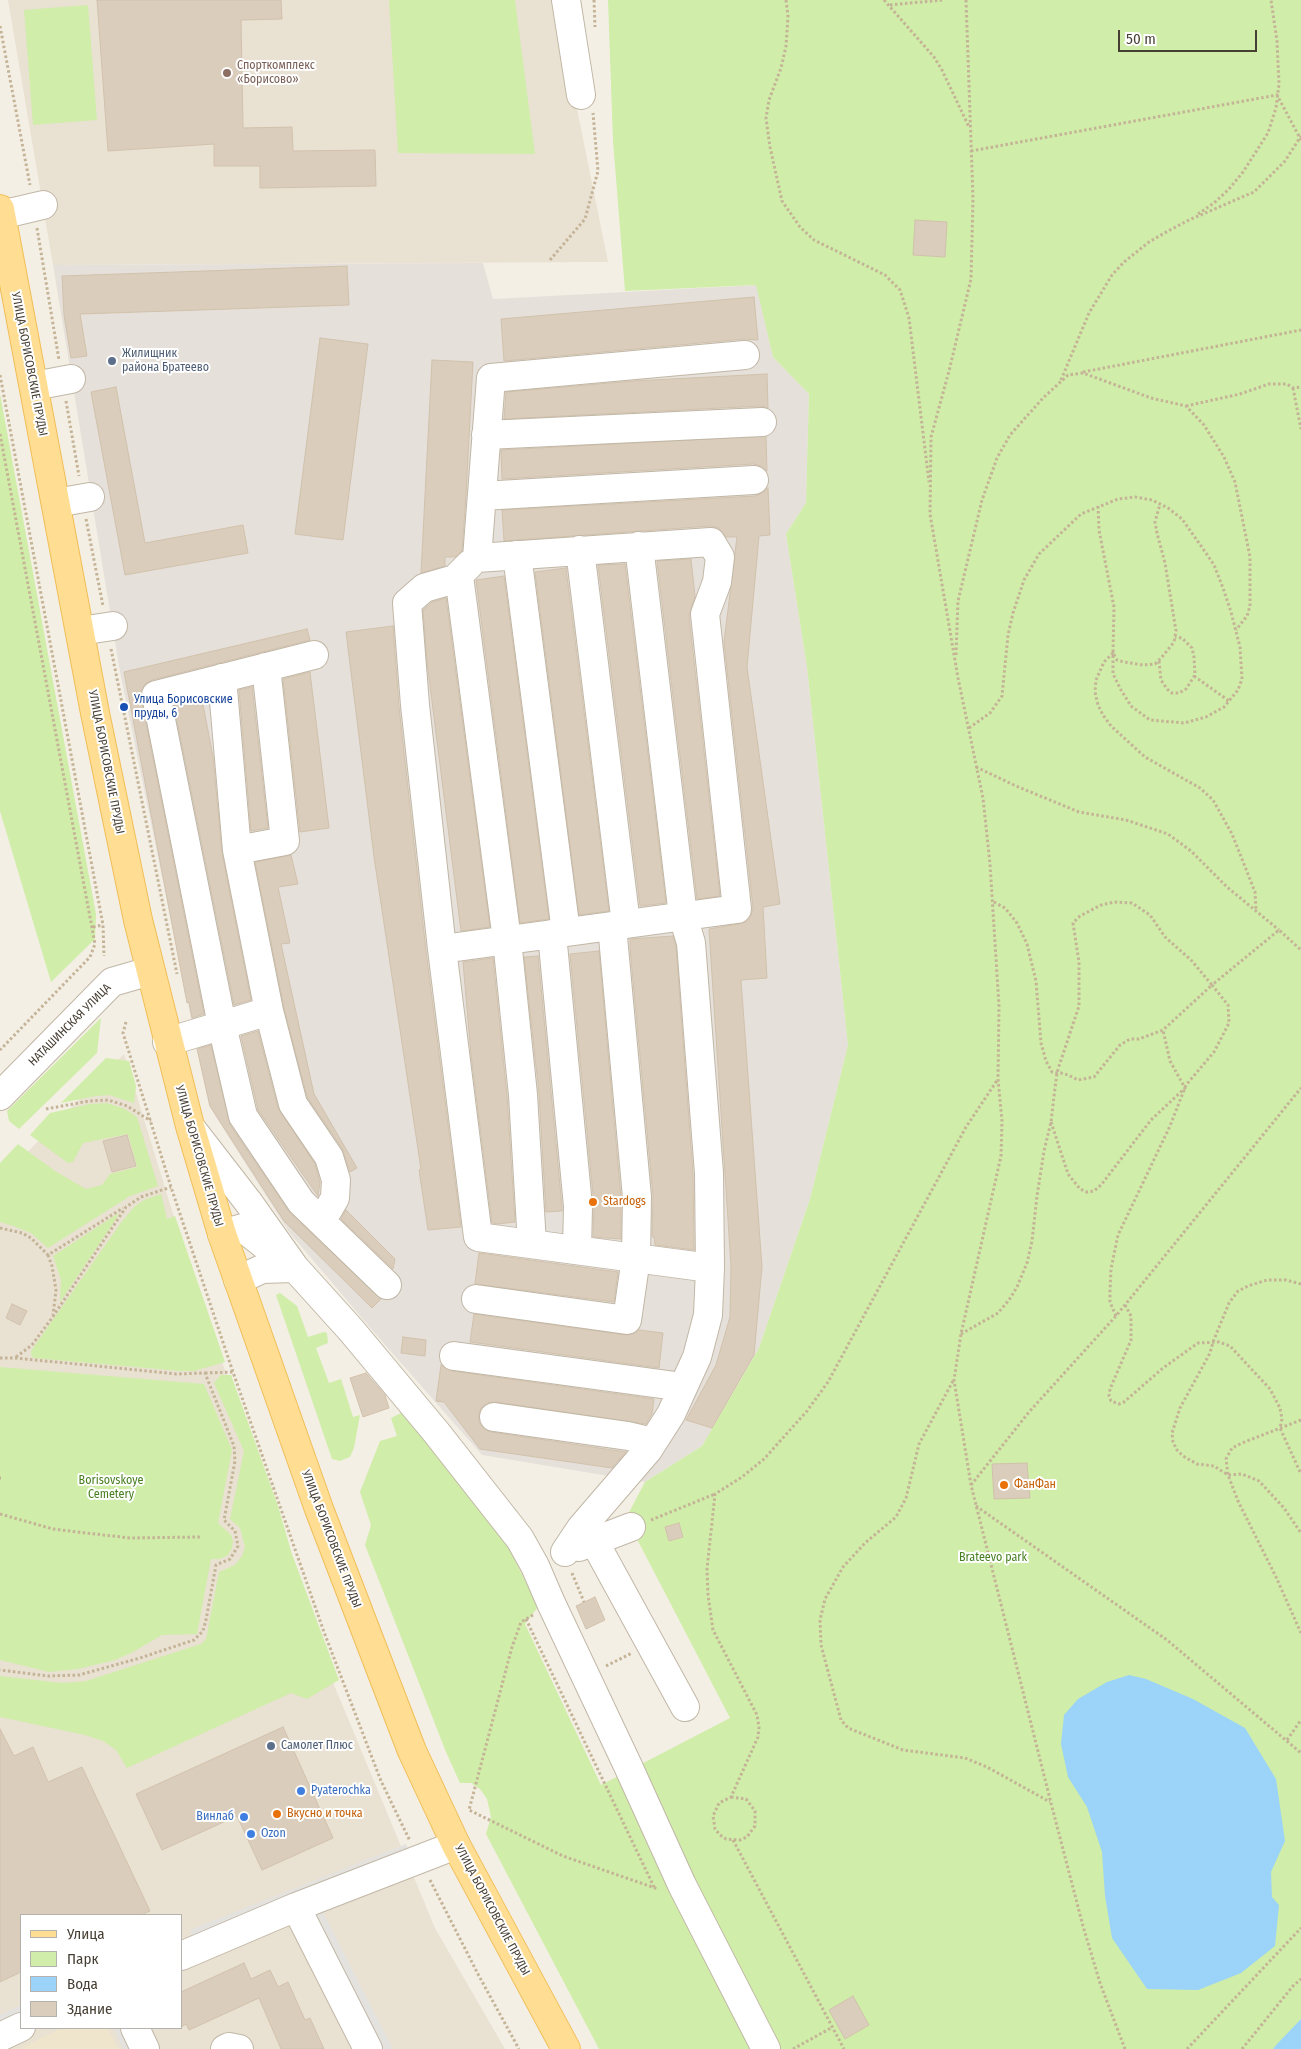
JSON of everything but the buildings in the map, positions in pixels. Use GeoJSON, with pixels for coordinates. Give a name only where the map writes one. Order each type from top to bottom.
{"type":"FeatureCollection","features":[{"type":"Feature","properties":{"kind":"main road","name":"УЛИЦА БОРИСОВСКИЕ ПРУДЫ"},"geometry":{"type":"LineString","coordinates":[[0,212],[80,631],[138,920],[167,1042],[222,1234],[319,1509],[409,1742],[456,1845],[563,2048]]}},
{"type":"Feature","properties":{"kind":"street"},"geometry":{"type":"LineString","coordinates":[[566,0],[587,101]]}},
{"type":"Feature","properties":{"kind":"street"},"geometry":{"type":"LineString","coordinates":[[0,212],[43,205]]}},
{"type":"Feature","properties":{"kind":"street"},"geometry":{"type":"LineString","coordinates":[[532,1244],[523,1095],[468,567],[482,496],[491,378],[745,355]]}},
{"type":"Feature","properties":{"kind":"street"},"geometry":{"type":"LineString","coordinates":[[34,386],[71,379]]}},
{"type":"Feature","properties":{"kind":"street"},"geometry":{"type":"LineString","coordinates":[[486,435],[762,422]]}},
{"type":"Feature","properties":{"kind":"street"},"geometry":{"type":"LineString","coordinates":[[482,496],[754,480]]}},
{"type":"Feature","properties":{"kind":"street"},"geometry":{"type":"LineString","coordinates":[[56,503],[90,497]]}},
{"type":"Feature","properties":{"kind":"street"},"geometry":{"type":"LineString","coordinates":[[442,949],[738,909],[705,614],[717,582],[720,557],[711,542],[517,555],[468,567],[455,579],[424,588],[407,603],[415,705],[442,949],[478,1237],[710,1268]]}},
{"type":"Feature","properties":{"kind":"street"},"geometry":{"type":"LineString","coordinates":[[568,1561],[581,1528],[621,1483],[653,1442],[671,1414],[697,1357],[708,1315],[710,1268],[709,1173],[691,943],[683,916],[638,546]]}},
{"type":"Feature","properties":{"kind":"street"},"geometry":{"type":"LineString","coordinates":[[476,1299],[627,1320],[636,1258],[638,1197],[619,925],[580,550]]}},
{"type":"Feature","properties":{"kind":"street"},"geometry":{"type":"LineString","coordinates":[[517,555],[559,933],[578,1206],[577,1250]]}},
{"type":"Feature","properties":{"kind":"street"},"geometry":{"type":"LineString","coordinates":[[80,631],[113,626]]}},
{"type":"Feature","properties":{"kind":"street"},"geometry":{"type":"LineString","coordinates":[[314,655],[156,695],[222,1025],[244,1116],[301,1202],[387,1285]]}},
{"type":"Feature","properties":{"kind":"street"},"geometry":{"type":"LineString","coordinates":[[237,850],[285,841],[266,667]]}},
{"type":"Feature","properties":{"kind":"street"},"geometry":{"type":"LineString","coordinates":[[222,678],[237,850],[268,1011],[293,1104],[329,1157],[336,1180],[335,1198],[328,1210],[318,1218]]}},
{"type":"Feature","properties":{"kind":"street","name":"НАТАШИНСКАЯ УЛИЦА"},"geometry":{"type":"LineString","coordinates":[[0,1096],[112,982],[150,971]]}},
{"type":"Feature","properties":{"kind":"street"},"geometry":{"type":"LineString","coordinates":[[167,1042],[268,1011]]}},
{"type":"Feature","properties":{"kind":"street"},"geometry":{"type":"LineString","coordinates":[[190,1126],[249,1203],[295,1268],[351,1330],[436,1432],[514,1531],[535,1566],[550,1603],[628,1766],[682,1885],[766,2049]]}},
{"type":"Feature","properties":{"kind":"street"},"geometry":{"type":"LineString","coordinates":[[222,1234],[243,1228],[295,1268]]}},
{"type":"Feature","properties":{"kind":"street"},"geometry":{"type":"LineString","coordinates":[[238,1280],[262,1269],[295,1268]]}},
{"type":"Feature","properties":{"kind":"street"},"geometry":{"type":"LineString","coordinates":[[351,1330],[362,1374]]}},
{"type":"Feature","properties":{"kind":"street"},"geometry":{"type":"LineString","coordinates":[[454,1356],[683,1387]]}},
{"type":"Feature","properties":{"kind":"street"},"geometry":{"type":"LineString","coordinates":[[494,1417],[628,1436],[653,1442]]}},
{"type":"Feature","properties":{"kind":"street"},"geometry":{"type":"LineString","coordinates":[[535,1566],[568,1561],[594,1541],[631,1527]]}},
{"type":"Feature","properties":{"kind":"street"},"geometry":{"type":"LineString","coordinates":[[594,1541],[685,1707]]}},
{"type":"Feature","properties":{"kind":"street"},"geometry":{"type":"LineString","coordinates":[[182,1956],[296,1907],[456,1845]]}},
{"type":"Feature","properties":{"kind":"street"},"geometry":{"type":"LineString","coordinates":[[296,1907],[368,2049]]}},
{"type":"Feature","properties":{"kind":"street"},"geometry":{"type":"LineString","coordinates":[[0,2037],[20,2027]]}},
{"type":"Feature","properties":{"kind":"street"},"geometry":{"type":"LineString","coordinates":[[135,2029],[145,2049]]}},
{"type":"Feature","properties":{"kind":"street"},"geometry":{"type":"LineString","coordinates":[[225,2049],[229,2047],[239,2049]]}},
{"type":"Feature","properties":{"kind":"path"},"geometry":{"type":"LineString","coordinates":[[594,0],[595,37]]}},
{"type":"Feature","properties":{"kind":"path"},"geometry":{"type":"LineString","coordinates":[[786,0],[788,16],[786,46],[769,100],[766,118],[770,148],[782,201],[800,227],[810,236],[824,246],[885,275],[900,290],[909,318],[930,491]]}},
{"type":"Feature","properties":{"kind":"path"},"geometry":{"type":"LineString","coordinates":[[884,0],[934,57],[970,130]]}},
{"type":"Feature","properties":{"kind":"path"},"geometry":{"type":"LineString","coordinates":[[889,5],[942,0]]}},
{"type":"Feature","properties":{"kind":"path"},"geometry":{"type":"LineString","coordinates":[[966,0],[973,198],[971,279],[931,437],[930,514],[955,661],[983,798],[999,1006],[998,1079],[1002,1121],[1001,1156],[960,1334],[954,1380],[971,1485],[1051,1802],[1083,1926],[1105,1999],[1125,2049]]}},
{"type":"Feature","properties":{"kind":"path"},"geometry":{"type":"LineString","coordinates":[[1061,381],[1071,352],[1089,313],[1112,275],[1124,262],[1149,242],[1189,220],[1214,203],[1243,172],[1268,133],[1276,108],[1279,63],[1271,0]]}},
{"type":"Feature","properties":{"kind":"path"},"geometry":{"type":"LineString","coordinates":[[0,26],[26,168]]}},
{"type":"Feature","properties":{"kind":"path"},"geometry":{"type":"LineString","coordinates":[[971,151],[1277,94]]}},
{"type":"Feature","properties":{"kind":"path"},"geometry":{"type":"LineString","coordinates":[[1189,220],[1254,192],[1284,161],[1300,138],[1277,94]]}},
{"type":"Feature","properties":{"kind":"path"},"geometry":{"type":"LineString","coordinates":[[550,260],[585,219],[598,171],[587,101]]}},
{"type":"Feature","properties":{"kind":"path"},"geometry":{"type":"LineString","coordinates":[[955,661],[958,601],[974,530],[989,476],[1010,435],[1042,398],[1068,375],[1301,330]]}},
{"type":"Feature","properties":{"kind":"path"},"geometry":{"type":"LineString","coordinates":[[1068,375],[1083,373],[1134,392],[1186,406],[1240,394],[1269,384],[1287,384],[1293,388],[1301,388]]}},
{"type":"Feature","properties":{"kind":"path"},"geometry":{"type":"LineString","coordinates":[[0,375],[103,926],[104,956]]}},
{"type":"Feature","properties":{"kind":"path"},"geometry":{"type":"LineString","coordinates":[[1293,388],[1301,430]]}},
{"type":"Feature","properties":{"kind":"path"},"geometry":{"type":"LineString","coordinates":[[1186,406],[1204,425],[1224,457],[1235,482],[1241,503],[1250,557],[1251,588],[1247,616],[1236,630]]}},
{"type":"Feature","properties":{"kind":"path"},"geometry":{"type":"LineString","coordinates":[[0,434],[95,944],[90,957],[0,1050]]}},
{"type":"Feature","properties":{"kind":"path"},"geometry":{"type":"LineString","coordinates":[[968,728],[990,713],[1002,696],[1010,624],[1028,571],[1039,554],[1081,514],[1098,506],[1118,499],[1135,496],[1152,500],[1182,519],[1214,565],[1236,630],[1242,664],[1242,679],[1238,690],[1224,707],[1206,717],[1184,722],[1150,720],[1132,706],[1113,674],[1114,607],[1099,530],[1098,506]]}},
{"type":"Feature","properties":{"kind":"path"},"geometry":{"type":"LineString","coordinates":[[1113,653],[1118,660],[1124,662],[1143,665],[1155,664],[1174,642],[1176,631],[1165,563],[1156,533],[1156,522],[1160,504]]}},
{"type":"Feature","properties":{"kind":"path"},"geometry":{"type":"LineString","coordinates":[[1158,661],[1161,680],[1166,689],[1172,693],[1179,693],[1186,689],[1194,676],[1196,666],[1192,648],[1182,638],[1175,636]]}},
{"type":"Feature","properties":{"kind":"path"},"geometry":{"type":"LineString","coordinates":[[1113,653],[1104,662],[1096,680],[1095,692],[1103,716],[1116,732],[1144,757],[1200,788],[1212,800],[1232,834],[1255,892],[1256,910]]}},
{"type":"Feature","properties":{"kind":"path"},"geometry":{"type":"LineString","coordinates":[[1194,676],[1229,701]]}},
{"type":"Feature","properties":{"kind":"path"},"geometry":{"type":"LineString","coordinates":[[976,767],[1079,812],[1126,820],[1168,834],[1191,851],[1227,887],[1301,950]]}},
{"type":"Feature","properties":{"kind":"path"},"geometry":{"type":"LineString","coordinates":[[992,901],[1005,908],[1017,923],[1027,944],[1036,981],[1041,1043],[1049,1068],[1052,1072],[1068,1075],[1078,1080],[1094,1077],[1120,1046],[1130,1039],[1139,1039],[1163,1030],[1212,985],[1279,930]]}},
{"type":"Feature","properties":{"kind":"path"},"geometry":{"type":"LineString","coordinates":[[960,1334],[998,1313],[1017,1287],[1026,1263],[1032,1240],[1044,1151],[1051,1122],[1058,1073],[1077,1013],[1080,995],[1078,953],[1073,923],[1093,908],[1114,902],[1132,902],[1150,915],[1165,937],[1191,960],[1228,1005],[1229,1024],[1214,1052],[1186,1085],[1170,1126],[1118,1235],[1111,1269],[1110,1291],[1110,1302],[1116,1316]]}},
{"type":"Feature","properties":{"kind":"path"},"geometry":{"type":"LineString","coordinates":[[92,927],[103,926]]}},
{"type":"Feature","properties":{"kind":"path"},"geometry":{"type":"LineString","coordinates":[[126,1022],[123,1033],[171,1187],[233,1372],[324,1632],[381,1781],[478,1976],[519,2049]]}},
{"type":"Feature","properties":{"kind":"path"},"geometry":{"type":"LineString","coordinates":[[1163,1030],[1170,1061],[1186,1088]]}},
{"type":"Feature","properties":{"kind":"path"},"geometry":{"type":"LineString","coordinates":[[631,1527],[715,1494],[742,1477],[764,1459],[807,1411],[828,1382],[966,1127],[998,1079]]}},
{"type":"Feature","properties":{"kind":"path"},"geometry":{"type":"LineString","coordinates":[[1051,1122],[1068,1174],[1080,1189],[1087,1192],[1094,1191],[1101,1185],[1151,1120],[1186,1088]]}},
{"type":"Feature","properties":{"kind":"path"},"geometry":{"type":"LineString","coordinates":[[971,1485],[1029,1412],[1116,1316],[1301,1088]]}},
{"type":"Feature","properties":{"kind":"path"},"geometry":{"type":"LineString","coordinates":[[46,1109],[89,1101],[108,1100],[127,1106],[151,1122]]}},
{"type":"Feature","properties":{"kind":"path"},"geometry":{"type":"LineString","coordinates":[[48,1254],[141,1197],[171,1187]]}},
{"type":"Feature","properties":{"kind":"path"},"geometry":{"type":"LineString","coordinates":[[16,1358],[32,1345],[52,1318],[126,1206]]}},
{"type":"Feature","properties":{"kind":"path"},"geometry":{"type":"LineString","coordinates":[[0,1228],[22,1233],[31,1238],[48,1254],[55,1278],[56,1290],[52,1318]]}},
{"type":"Feature","properties":{"kind":"path"},"geometry":{"type":"LineString","coordinates":[[1301,1284],[1286,1280],[1266,1280],[1238,1291],[1229,1303],[1210,1353],[1176,1417],[1172,1433],[1173,1442],[1183,1456],[1197,1464],[1220,1468],[1228,1475],[1242,1474],[1258,1481],[1284,1508],[1301,1533]]}},
{"type":"Feature","properties":{"kind":"path"},"geometry":{"type":"LineString","coordinates":[[1125,1305],[1131,1316],[1131,1340],[1110,1389],[1109,1396],[1114,1403],[1124,1402],[1162,1368],[1198,1343],[1219,1342],[1230,1346],[1270,1389],[1280,1408],[1282,1419],[1280,1428],[1301,1474]]}},
{"type":"Feature","properties":{"kind":"path"},"geometry":{"type":"LineString","coordinates":[[0,1358],[176,1374],[233,1372]]}},
{"type":"Feature","properties":{"kind":"path"},"geometry":{"type":"LineString","coordinates":[[0,1670],[48,1676],[79,1675],[189,1642],[199,1637],[203,1631],[216,1565],[230,1559],[238,1546],[235,1532],[224,1520],[235,1461],[234,1446],[205,1373]]}},
{"type":"Feature","properties":{"kind":"path"},"geometry":{"type":"LineString","coordinates":[[954,1380],[919,1444],[906,1498],[896,1516],[865,1543],[843,1567],[825,1599],[820,1620],[821,1645],[841,1720],[848,1728],[903,1750],[964,1758],[987,1767],[1051,1802]]}},
{"type":"Feature","properties":{"kind":"path"},"geometry":{"type":"LineString","coordinates":[[1301,1420],[1232,1448],[1226,1459],[1228,1475],[1238,1501],[1301,1633]]}},
{"type":"Feature","properties":{"kind":"path"},"geometry":{"type":"LineString","coordinates":[[715,1494],[707,1570],[713,1630],[756,1716],[759,1727],[758,1737],[731,1797]]}},
{"type":"Feature","properties":{"kind":"path"},"geometry":{"type":"LineString","coordinates":[[976,1505],[1167,1640],[1301,1753]]}},
{"type":"Feature","properties":{"kind":"path"},"geometry":{"type":"LineString","coordinates":[[0,1514],[53,1528],[86,1533],[130,1538],[200,1537]]}},
{"type":"Feature","properties":{"kind":"path"},"geometry":{"type":"LineString","coordinates":[[568,1561],[584,1602]]}},
{"type":"Feature","properties":{"kind":"path"},"geometry":{"type":"LineString","coordinates":[[550,1603],[522,1622],[512,1647],[469,1810],[563,1856],[661,1890],[682,1885]]}},
{"type":"Feature","properties":{"kind":"path"},"geometry":{"type":"LineString","coordinates":[[526,1619],[654,1888]]}},
{"type":"Feature","properties":{"kind":"path"},"geometry":{"type":"LineString","coordinates":[[605,1666],[639,1649]]}},
{"type":"Feature","properties":{"kind":"path"},"geometry":{"type":"LineString","coordinates":[[1287,1740],[1301,1720]]}},
{"type":"Feature","properties":{"kind":"path"},"geometry":{"type":"LineString","coordinates":[[731,1797],[746,1799],[755,1811],[756,1818],[752,1832],[746,1837],[733,1840],[726,1839],[715,1829],[712,1816],[719,1803],[731,1797]]}},
{"type":"Feature","properties":{"kind":"path"},"geometry":{"type":"LineString","coordinates":[[733,1840],[831,2028],[844,2049]]}},
{"type":"Feature","properties":{"kind":"path"},"geometry":{"type":"LineString","coordinates":[[1187,2049],[1301,1928]]}},
{"type":"Feature","properties":{"kind":"path"},"geometry":{"type":"LineString","coordinates":[[1242,2049],[1301,1979]]}},
{"type":"Feature","properties":{"kind":"path"},"geometry":{"type":"LineString","coordinates":[[793,2049],[831,2028]]}},
{"type":"Feature","properties":{"kind":"shaded area"},"geometry":{"type":"Polygon","coordinates":[[[8,0],[555,0],[608,262],[53,265],[8,0]]]}},
{"type":"Feature","properties":{"kind":"shaded area"},"geometry":{"type":"Polygon","coordinates":[[[483,263],[493,299],[757,285],[773,357],[809,394],[806,503],[786,534],[807,667],[848,1045],[810,1199],[759,1348],[702,1446],[645,1482],[482,1455],[289,1232],[209,1106],[120,672],[53,265],[483,263]]]}},
{"type":"Feature","properties":{"kind":"shaded area"},"geometry":{"type":"Polygon","coordinates":[[[124,1054],[190,1269],[332,1680],[435,1928],[505,2049],[0,2049],[0,1180],[124,1054]]]}},
{"type":"Feature","properties":{"kind":"shaded area"},"geometry":{"type":"Polygon","coordinates":[[[406,1844],[411,1856],[195,1943],[190,1930],[406,1844]]]}},
{"type":"Feature","properties":{"kind":"shaded area"},"geometry":{"type":"Polygon","coordinates":[[[323,1912],[393,2049],[375,2049],[309,1919],[323,1912]]]}},
{"type":"Feature","properties":{"kind":"shaded area"},"geometry":{"type":"Polygon","coordinates":[[[20,2005],[20,2019],[0,2029],[0,2015],[20,2005]]]}},
{"type":"Feature","properties":{"kind":"shaded area"},"geometry":{"type":"Polygon","coordinates":[[[60,2029],[108,2029],[118,2049],[19,2049],[60,2029]]]}},
{"type":"Feature","properties":{"kind":"shaded area"},"geometry":{"type":"Polygon","coordinates":[[[114,2029],[130,2029],[140,2049],[123,2049],[114,2029]]]}},
{"type":"Feature","properties":{"kind":"green space"},"geometry":{"type":"Polygon","coordinates":[[[389,0],[515,0],[535,154],[398,153],[389,0]]]}},
{"type":"Feature","properties":{"kind":"green space","name":"Brateevo park"},"geometry":{"type":"Polygon","coordinates":[[[608,0],[1301,0],[1301,2019],[1273,2049],[599,2049],[486,1834],[491,1817],[487,1799],[480,1789],[471,1783],[460,1783],[446,1752],[365,1545],[371,1525],[360,1492],[380,1441],[397,1436],[391,1418],[405,1411],[504,1538],[538,1607],[525,1624],[601,1785],[730,1718],[626,1518],[645,1482],[702,1446],[759,1348],[810,1199],[848,1045],[807,667],[786,534],[806,503],[809,394],[773,357],[756,285],[625,291],[613,141],[608,0]]]}},
{"type":"Feature","properties":{"kind":"green space"},"geometry":{"type":"Polygon","coordinates":[[[88,5],[97,120],[33,125],[24,10],[88,5]]]}},
{"type":"Feature","properties":{"kind":"green space"},"geometry":{"type":"Polygon","coordinates":[[[0,394],[96,914],[95,939],[51,982],[0,811],[0,394]]]}},
{"type":"Feature","properties":{"kind":"green space"},"geometry":{"type":"Polygon","coordinates":[[[101,1018],[97,1053],[19,1129],[9,1121],[7,1111],[101,1018]]]}},
{"type":"Feature","properties":{"kind":"green space"},"geometry":{"type":"Polygon","coordinates":[[[106,1058],[129,1061],[136,1086],[134,1103],[109,1095],[61,1103],[106,1058]]]}},
{"type":"Feature","properties":{"kind":"green space"},"geometry":{"type":"Polygon","coordinates":[[[107,1103],[125,1109],[137,1117],[158,1186],[130,1196],[48,1248],[31,1233],[0,1222],[0,1163],[18,1144],[55,1171],[86,1189],[102,1185],[110,1174],[137,1167],[128,1134],[83,1143],[73,1162],[68,1163],[30,1135],[50,1113],[90,1104],[107,1103]]]}},
{"type":"Feature","properties":{"kind":"green space"},"geometry":{"type":"Polygon","coordinates":[[[161,1194],[167,1219],[175,1216],[225,1362],[194,1371],[180,1371],[34,1358],[31,1355],[31,1351],[120,1224],[134,1207],[144,1200],[161,1194]]]}},
{"type":"Feature","properties":{"kind":"green space"},"geometry":{"type":"Polygon","coordinates":[[[119,1213],[60,1302],[61,1280],[53,1256],[119,1213]]]}},
{"type":"Feature","properties":{"kind":"green space"},"geometry":{"type":"Polygon","coordinates":[[[280,1293],[297,1306],[308,1337],[324,1332],[327,1333],[328,1343],[316,1348],[329,1383],[341,1379],[353,1417],[360,1415],[354,1448],[350,1457],[340,1461],[332,1459],[276,1295],[280,1293]]]}},
{"type":"Feature","properties":{"kind":"green space","name":"Borisovskoye Cemetery"},"geometry":{"type":"Polygon","coordinates":[[[0,1367],[204,1384],[232,1450],[218,1523],[231,1535],[233,1541],[228,1555],[220,1559],[211,1559],[197,1634],[162,1635],[115,1660],[78,1669],[49,1672],[0,1660],[0,1367]]]}},
{"type":"Feature","properties":{"kind":"green space"},"geometry":{"type":"Polygon","coordinates":[[[221,1375],[231,1375],[278,1506],[292,1554],[339,1680],[307,1699],[291,1693],[127,1768],[116,1750],[103,1741],[85,1735],[0,1717],[0,1676],[62,1683],[86,1681],[201,1644],[206,1639],[219,1572],[235,1565],[242,1556],[245,1547],[240,1528],[230,1519],[244,1451],[214,1383],[221,1375]]]}},
{"type":"Feature","properties":{"kind":"water"},"geometry":{"type":"Polygon","coordinates":[[[1129,1675],[1146,1679],[1193,1699],[1245,1728],[1276,1779],[1285,1841],[1271,1872],[1272,1897],[1279,1905],[1275,1946],[1241,1973],[1198,1990],[1147,1989],[1112,1938],[1105,1896],[1102,1852],[1087,1807],[1068,1777],[1061,1744],[1064,1715],[1078,1699],[1107,1682],[1129,1675]]]}},
{"type":"Feature","properties":{"kind":"water"},"geometry":{"type":"Polygon","coordinates":[[[1301,2019],[1301,2049],[1273,2049],[1277,2044],[1301,2019]]]}},
{"type":"Feature","properties":{"kind":"place","name":"Спорткомплекс «Борисово»"},"geometry":{"type":"Point","coordinates":[227,73]}},
{"type":"Feature","properties":{"kind":"place","name":"Жилищник района Братеево"},"geometry":{"type":"Point","coordinates":[112,361]}},
{"type":"Feature","properties":{"kind":"place","name":"Улица Борисовские пруды, 6"},"geometry":{"type":"Point","coordinates":[124,707]}},
{"type":"Feature","properties":{"kind":"place","name":"Stardogs"},"geometry":{"type":"Point","coordinates":[593,1202]}},
{"type":"Feature","properties":{"kind":"place","name":"ФанФан"},"geometry":{"type":"Point","coordinates":[1004,1485]}},
{"type":"Feature","properties":{"kind":"place","name":"Самолет Плюс"},"geometry":{"type":"Point","coordinates":[271,1746]}},
{"type":"Feature","properties":{"kind":"place","name":"Pyaterochka"},"geometry":{"type":"Point","coordinates":[301,1791]}},
{"type":"Feature","properties":{"kind":"place","name":"Вкусно и точка"},"geometry":{"type":"Point","coordinates":[277,1814]}},
{"type":"Feature","properties":{"kind":"place","name":"Винлаб"},"geometry":{"type":"Point","coordinates":[244,1817]}},
{"type":"Feature","properties":{"kind":"place","name":"Ozon"},"geometry":{"type":"Point","coordinates":[251,1834]}}]}
